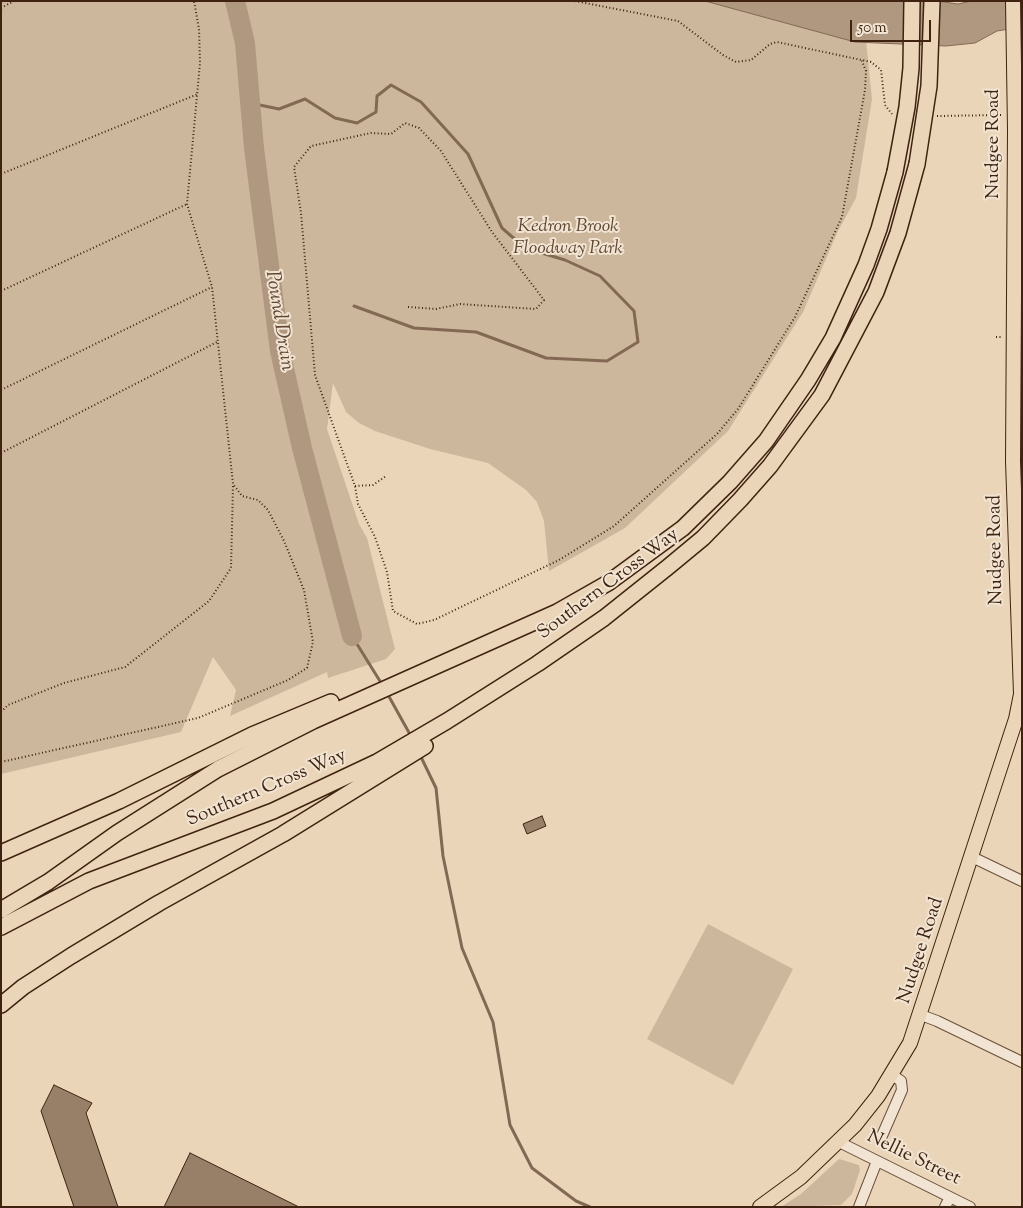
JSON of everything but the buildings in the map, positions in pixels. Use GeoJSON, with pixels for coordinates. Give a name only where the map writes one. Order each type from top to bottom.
{"type":"FeatureCollection","features":[{"type":"Feature","properties":{"kind":"highway","name":"Southern Cross Way"},"geometry":{"type":"LineString","coordinates":[[1,927],[11,910],[48,882],[124,828],[218,770],[353,698],[372,694],[532,624],[582,598],[656,550],[683,528],[730,482],[766,441],[787,412],[833,338],[866,265],[879,229],[895,172],[908,97],[912,1]]}},
{"type":"Feature","properties":{"kind":"highway","name":"Southern Cross Way"},"geometry":{"type":"LineString","coordinates":[[11,910],[273,811],[402,754],[434,735],[447,721],[529,670],[604,618],[703,538],[770,466],[822,395],[842,362],[876,292],[898,233],[917,164],[929,86],[932,1]]}},
{"type":"Feature","properties":{"kind":"highway"},"geometry":{"type":"LineString","coordinates":[[1,853],[119,801],[260,731],[353,698]]}},
{"type":"Feature","properties":{"kind":"highway"},"geometry":{"type":"LineString","coordinates":[[1,1005],[23,987],[70,956],[159,903],[291,830],[402,754]]}},
{"type":"Feature","properties":{"kind":"main road","name":"Nudgee Road"},"geometry":{"type":"LineString","coordinates":[[760,1207],[800,1177],[839,1142],[892,1075],[910,1043],[921,1016],[1020,707],[1013,337],[1013,1]]}},
{"type":"Feature","properties":{"kind":"street"},"geometry":{"type":"LineString","coordinates":[[972,857],[1022,881]]}},
{"type":"Feature","properties":{"kind":"street"},"geometry":{"type":"LineString","coordinates":[[921,1016],[937,1021],[1022,1062]]}},
{"type":"Feature","properties":{"kind":"street"},"geometry":{"type":"LineString","coordinates":[[881,1138],[902,1090],[901,1081],[892,1075]]}},
{"type":"Feature","properties":{"kind":"street","name":"Nellie Street"},"geometry":{"type":"LineString","coordinates":[[839,1142],[970,1207]]}},
{"type":"Feature","properties":{"kind":"street"},"geometry":{"type":"LineString","coordinates":[[859,1207],[877,1161]]}},
{"type":"Feature","properties":{"kind":"street"},"geometry":{"type":"LineString","coordinates":[[945,1207],[950,1197]]}},
{"type":"Feature","properties":{"kind":"path"},"geometry":{"type":"LineString","coordinates":[[1,8],[14,1]]}},
{"type":"Feature","properties":{"kind":"path"},"geometry":{"type":"LineString","coordinates":[[1,712],[8,705],[64,682],[125,667],[209,601],[231,568],[233,484],[212,287],[187,204],[198,94],[200,50],[194,1]]}},
{"type":"Feature","properties":{"kind":"path"},"geometry":{"type":"LineString","coordinates":[[576,1],[674,20],[722,55],[739,62],[751,60],[770,44],[777,42],[874,63],[881,70],[885,105],[890,112],[897,115]]}},
{"type":"Feature","properties":{"kind":"path"},"geometry":{"type":"LineString","coordinates":[[408,307],[436,309],[460,304],[536,309],[544,300],[492,232],[441,151],[419,128],[405,124],[391,134],[371,133],[311,146],[294,167],[301,213],[315,375],[354,486],[358,504],[375,537],[388,572],[393,611],[417,624],[434,620],[559,560],[614,526],[717,434],[738,409],[795,317],[842,217],[865,90],[866,71],[861,59]]}},
{"type":"Feature","properties":{"kind":"path"},"geometry":{"type":"LineString","coordinates":[[1,174],[198,94]]}},
{"type":"Feature","properties":{"kind":"path"},"geometry":{"type":"LineString","coordinates":[[936,116],[1004,115]]}},
{"type":"Feature","properties":{"kind":"path"},"geometry":{"type":"LineString","coordinates":[[1,291],[187,204]]}},
{"type":"Feature","properties":{"kind":"path"},"geometry":{"type":"LineString","coordinates":[[1,390],[212,287]]}},
{"type":"Feature","properties":{"kind":"path"},"geometry":{"type":"LineString","coordinates":[[1,453],[218,342]]}},
{"type":"Feature","properties":{"kind":"path"},"geometry":{"type":"LineString","coordinates":[[354,486],[373,485],[386,476]]}},
{"type":"Feature","properties":{"kind":"path"},"geometry":{"type":"LineString","coordinates":[[1,762],[198,718],[288,680],[306,668],[313,642],[304,590],[268,510],[258,500],[242,496],[233,484]]}},
{"type":"Feature","properties":{"kind":"green space","name":"Kedron Brook Floodway Park"},"geometry":{"type":"Polygon","coordinates":[[[1,1],[868,1],[865,31],[872,99],[856,198],[838,231],[803,312],[728,431],[625,528],[549,571],[544,521],[537,502],[526,490],[488,463],[430,449],[375,431],[359,423],[346,412],[333,383],[327,429],[359,524],[367,538],[395,649],[386,659],[328,678],[327,672],[230,716],[236,690],[213,657],[181,732],[1,774],[1,1]]]}},
{"type":"Feature","properties":{"kind":"green space"},"geometry":{"type":"Polygon","coordinates":[[[708,924],[793,969],[733,1085],[647,1039],[708,924]]]}},
{"type":"Feature","properties":{"kind":"green space"},"geometry":{"type":"Polygon","coordinates":[[[839,1159],[859,1165],[860,1170],[852,1194],[841,1205],[781,1207],[801,1194],[839,1159]]]}},
{"type":"Feature","properties":{"kind":"shaded area"},"geometry":{"type":"Polygon","coordinates":[[[705,1],[937,1],[958,4],[972,1],[1022,1],[1022,27],[997,31],[975,43],[946,46],[855,42],[705,1]]]}},
{"type":"Feature","properties":{"kind":"waterway","name":"Pound Drain"},"geometry":{"type":"LineString","coordinates":[[235,1],[245,43],[254,148],[280,351],[302,448],[352,636]]}},
{"type":"Feature","properties":{"kind":"waterway"},"geometry":{"type":"LineString","coordinates":[[250,103],[279,109],[305,99],[335,118],[357,123],[376,112],[377,96],[391,85],[421,102],[468,154],[502,228],[525,248],[565,260],[600,276],[634,311],[638,342],[607,361],[546,358],[476,332],[414,328],[354,306]]}},
{"type":"Feature","properties":{"kind":"waterway"},"geometry":{"type":"LineString","coordinates":[[352,636],[383,686]]}},
{"type":"Feature","properties":{"kind":"waterway"},"geometry":{"type":"LineString","coordinates":[[387,693],[412,738]]}},
{"type":"Feature","properties":{"kind":"waterway"},"geometry":{"type":"LineString","coordinates":[[420,755],[436,788],[443,856],[462,948],[493,1022],[510,1125],[532,1168],[576,1201],[590,1207]]}}]}
